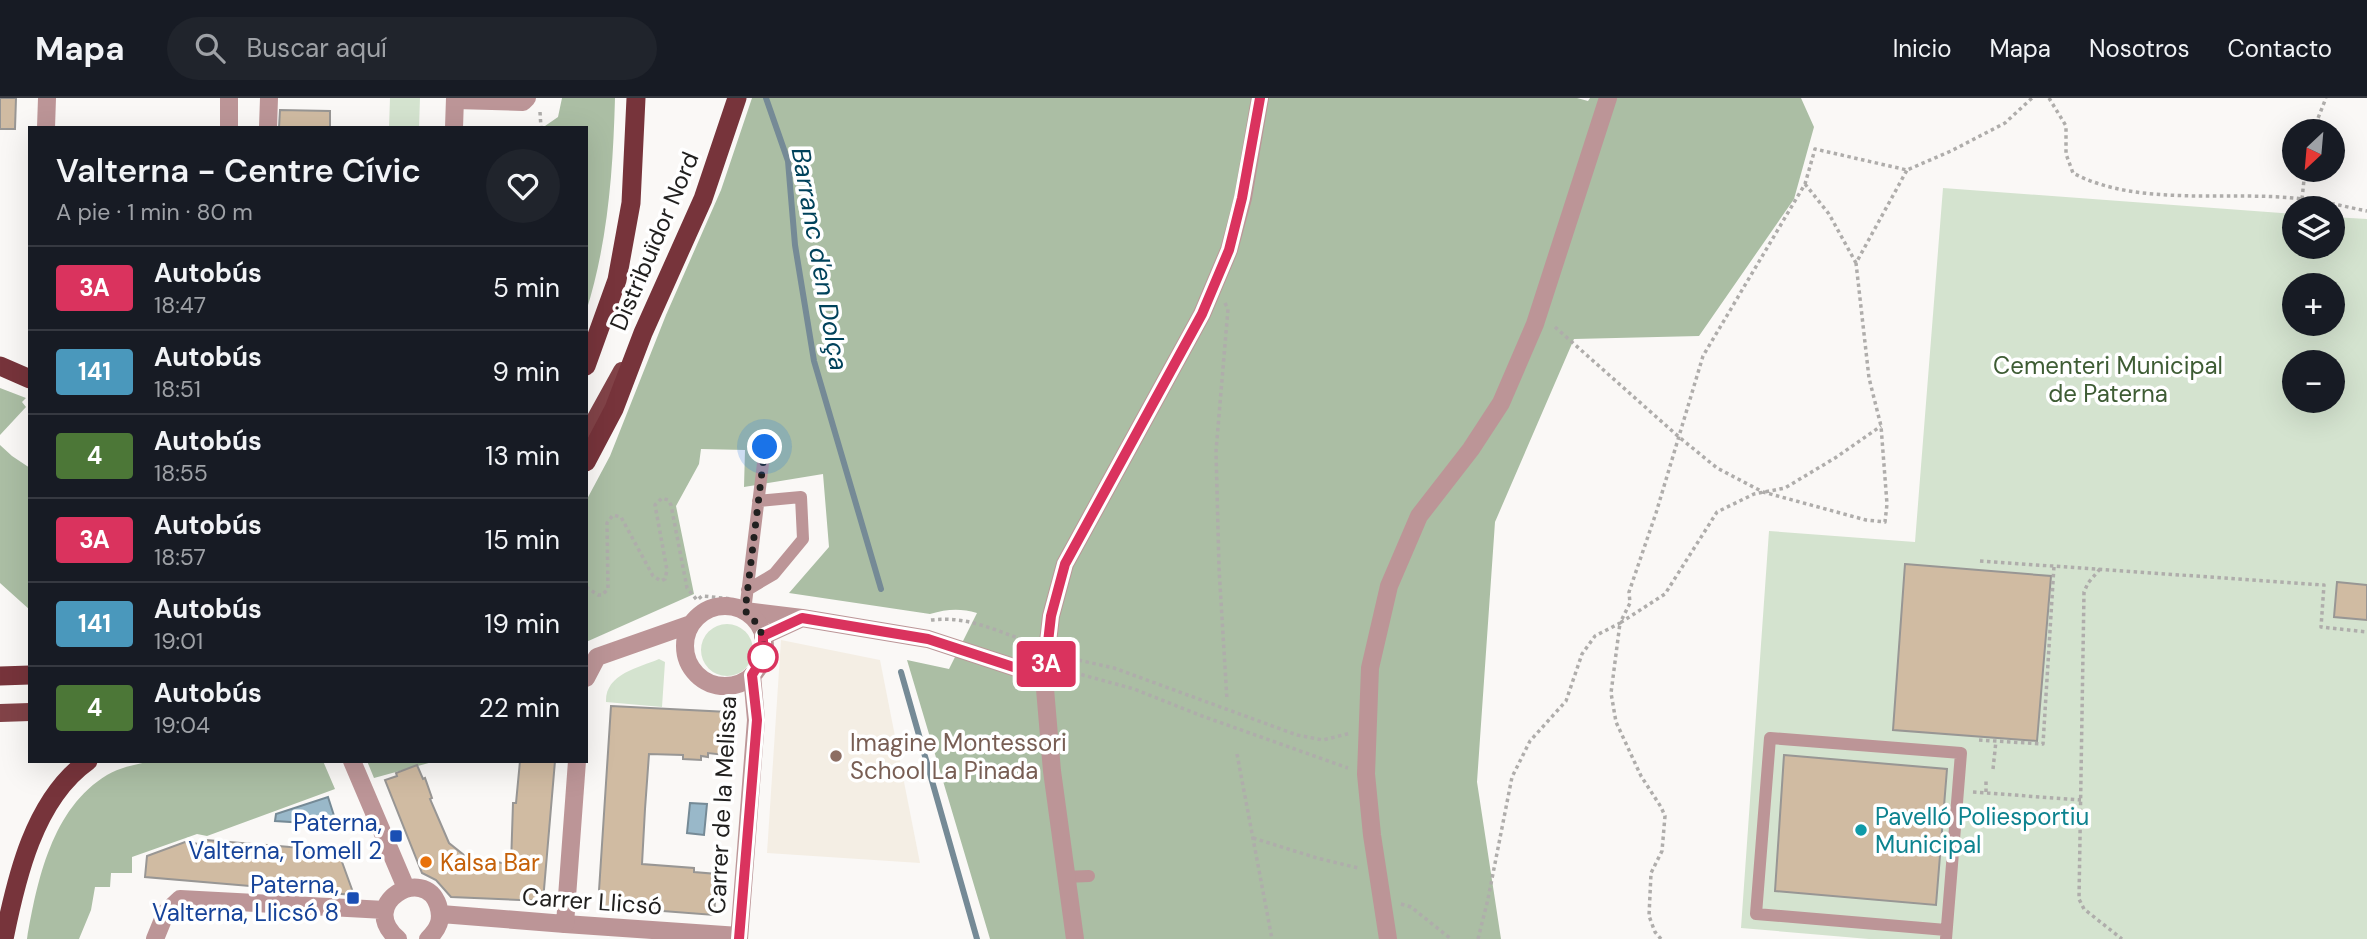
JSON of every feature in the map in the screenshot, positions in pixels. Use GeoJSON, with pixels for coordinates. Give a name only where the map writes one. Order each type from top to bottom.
{"type":"FeatureCollection","features":[{"type":"Feature","properties":{"kind":"highway","name":"Distribuïdor Nord"},"geometry":{"type":"LineString","coordinates":[[588,361],[617,281],[631,203],[636,98]]}},
{"type":"Feature","properties":{"kind":"highway","name":"Distribuïdor Nord"},"geometry":{"type":"LineString","coordinates":[[643,333],[703,199],[737,98]]}},
{"type":"Feature","properties":{"kind":"highway"},"geometry":{"type":"LineString","coordinates":[[588,458],[614,409],[643,333]]}},
{"type":"Feature","properties":{"kind":"highway"},"geometry":{"type":"LineString","coordinates":[[0,366],[28,378]]}},
{"type":"Feature","properties":{"kind":"highway"},"geometry":{"type":"LineString","coordinates":[[0,676],[28,675]]}},
{"type":"Feature","properties":{"kind":"highway"},"geometry":{"type":"LineString","coordinates":[[4,939],[16,877],[50,799],[86,763]]}},
{"type":"Feature","properties":{"kind":"main road","name":"Distribuïdor Nord"},"geometry":{"type":"LineString","coordinates":[[588,432],[643,333]]}},
{"type":"Feature","properties":{"kind":"main road"},"geometry":{"type":"LineString","coordinates":[[0,713],[28,712]]}},
{"type":"Feature","properties":{"kind":"street"},"geometry":{"type":"LineString","coordinates":[[46,126],[47,98]]}},
{"type":"Feature","properties":{"kind":"street"},"geometry":{"type":"LineString","coordinates":[[229,98],[229,126]]}},
{"type":"Feature","properties":{"kind":"street"},"geometry":{"type":"LineString","coordinates":[[268,126],[269,98]]}},
{"type":"Feature","properties":{"kind":"street"},"geometry":{"type":"LineString","coordinates":[[454,126],[455,99],[483,103],[523,102],[527,98]]}},
{"type":"Feature","properties":{"kind":"street"},"geometry":{"type":"LineString","coordinates":[[1075,939],[1052,771],[1046,665],[1051,616],[1065,564],[1202,314],[1229,250],[1242,198],[1260,98]]}},
{"type":"Feature","properties":{"kind":"street"},"geometry":{"type":"LineString","coordinates":[[1388,939],[1366,774],[1370,668],[1389,586],[1419,516],[1471,449],[1501,403],[1535,324],[1608,98]]}},
{"type":"Feature","properties":{"kind":"street"},"geometry":{"type":"LineString","coordinates":[[588,674],[597,657],[691,624],[709,609],[733,607],[928,639],[1046,665]]}},
{"type":"Feature","properties":{"kind":"street"},"geometry":{"type":"LineString","coordinates":[[691,624],[686,636],[688,661],[705,681],[729,686],[752,675],[763,657],[763,636],[753,618],[745,611]]}},
{"type":"Feature","properties":{"kind":"street"},"geometry":{"type":"LineString","coordinates":[[763,636],[802,618]]}},
{"type":"Feature","properties":{"kind":"street","name":"Carrer de la Melissa"},"geometry":{"type":"LineString","coordinates":[[739,937],[757,720],[752,675]]}},
{"type":"Feature","properties":{"kind":"street"},"geometry":{"type":"LineString","coordinates":[[353,763],[406,888]]}},
{"type":"Feature","properties":{"kind":"street"},"geometry":{"type":"LineString","coordinates":[[565,925],[577,763]]}},
{"type":"Feature","properties":{"kind":"street"},"geometry":{"type":"LineString","coordinates":[[398,939],[385,922],[385,910],[392,895],[406,888],[423,889],[436,898],[441,914],[438,929],[428,939]]}},
{"type":"Feature","properties":{"kind":"street"},"geometry":{"type":"LineString","coordinates":[[155,939],[166,912],[180,899],[385,910]]}},
{"type":"Feature","properties":{"kind":"street","name":"Carrer Llicsó"},"geometry":{"type":"LineString","coordinates":[[441,914],[739,937]]}},
{"type":"Feature","properties":{"kind":"lane"},"geometry":{"type":"LineString","coordinates":[[745,611],[765,447]]}},
{"type":"Feature","properties":{"kind":"lane"},"geometry":{"type":"LineString","coordinates":[[747,590],[774,574],[803,539],[800,497],[758,501]]}},
{"type":"Feature","properties":{"kind":"lane"},"geometry":{"type":"LineString","coordinates":[[1770,738],[1961,753],[1946,935],[1756,914],[1770,738]]}},
{"type":"Feature","properties":{"kind":"lane"},"geometry":{"type":"LineString","coordinates":[[1065,877],[1089,876]]}},
{"type":"Feature","properties":{"kind":"path"},"geometry":{"type":"LineString","coordinates":[[1661,939],[1649,916],[1651,873],[1662,851],[1665,816],[1641,776],[1616,722],[1611,693],[1620,623],[1630,603],[1629,593],[1657,513],[1703,356],[1805,184],[1815,149],[1907,170],[2004,123],[2032,98]]}},
{"type":"Feature","properties":{"kind":"path"},"geometry":{"type":"LineString","coordinates":[[2049,98],[2066,126],[2066,155],[2073,173],[2091,182],[2117,189],[2177,195],[2282,198]]}},
{"type":"Feature","properties":{"kind":"path"},"geometry":{"type":"LineString","coordinates":[[2318,119],[2326,98]]}},
{"type":"Feature","properties":{"kind":"path"},"geometry":{"type":"LineString","coordinates":[[1856,263],[1907,170]]}},
{"type":"Feature","properties":{"kind":"path"},"geometry":{"type":"LineString","coordinates":[[1555,327],[1679,438],[1717,468],[1763,492],[1866,520],[1885,522],[1887,504],[1881,426],[1869,377],[1856,263],[1829,214],[1805,184]]}},
{"type":"Feature","properties":{"kind":"path"},"geometry":{"type":"LineString","coordinates":[[2345,207],[2367,211]]}},
{"type":"Feature","properties":{"kind":"path"},"geometry":{"type":"LineString","coordinates":[[1216,282],[1228,309],[1216,451],[1219,568],[1227,700]]}},
{"type":"Feature","properties":{"kind":"path"},"geometry":{"type":"LineString","coordinates":[[1478,939],[1512,777],[1530,741],[1566,701],[1582,654],[1595,636],[1665,594],[1717,512],[1754,494],[1785,488],[1881,426]]}},
{"type":"Feature","properties":{"kind":"path"},"geometry":{"type":"LineString","coordinates":[[588,588],[598,595],[608,589],[607,523],[613,515],[621,517],[653,576],[661,581],[665,579],[667,570],[654,505],[662,498],[668,500],[670,505],[687,588],[697,600]]}},
{"type":"Feature","properties":{"kind":"path"},"geometry":{"type":"LineString","coordinates":[[1980,561],[2324,585],[2321,627],[2367,632]]}},
{"type":"Feature","properties":{"kind":"path"},"geometry":{"type":"LineString","coordinates":[[1979,740],[2043,744],[2054,566]]}},
{"type":"Feature","properties":{"kind":"path"},"geometry":{"type":"LineString","coordinates":[[2100,569],[2084,592],[2079,899],[2084,909],[2122,939]]}},
{"type":"Feature","properties":{"kind":"path"},"geometry":{"type":"LineString","coordinates":[[1046,665],[1114,668],[1297,736],[1323,740],[1347,734],[1368,724]]}},
{"type":"Feature","properties":{"kind":"path"},"geometry":{"type":"LineString","coordinates":[[1046,665],[1134,689],[1366,774]]}},
{"type":"Feature","properties":{"kind":"path"},"geometry":{"type":"LineString","coordinates":[[1993,769],[1996,741]]}},
{"type":"Feature","properties":{"kind":"path"},"geometry":{"type":"LineString","coordinates":[[1237,754],[1272,939]]}},
{"type":"Feature","properties":{"kind":"path"},"geometry":{"type":"LineString","coordinates":[[1986,780],[1986,793]]}},
{"type":"Feature","properties":{"kind":"path"},"geometry":{"type":"LineString","coordinates":[[1973,792],[2081,800]]}},
{"type":"Feature","properties":{"kind":"path"},"geometry":{"type":"LineString","coordinates":[[1253,838],[1317,858],[1378,872]]}},
{"type":"Feature","properties":{"kind":"path"},"geometry":{"type":"LineString","coordinates":[[1382,898],[1411,906],[1451,939]]}},
{"type":"Feature","properties":{"kind":"shaded area","name":"Imagine Montessori School La Pinada"},"geometry":{"type":"Polygon","coordinates":[[[781,640],[880,660],[920,863],[767,853],[781,640]]]}},
{"type":"Feature","properties":{"kind":"green space"},"geometry":{"type":"Polygon","coordinates":[[[390,98],[420,98],[419,126],[389,126],[390,98]]]}},
{"type":"Feature","properties":{"kind":"green space"},"geometry":{"type":"Polygon","coordinates":[[[562,98],[615,98],[608,206],[600,259],[588,305],[588,126],[545,126],[558,117],[562,98]]]}},
{"type":"Feature","properties":{"kind":"green space"},"geometry":{"type":"Polygon","coordinates":[[[752,98],[1577,98],[1588,101],[1590,98],[1801,98],[1814,127],[1794,199],[1699,336],[1574,339],[1495,522],[1477,782],[1501,939],[990,939],[907,660],[949,669],[977,613],[954,610],[930,614],[789,593],[829,547],[823,474],[744,487],[745,450],[701,449],[699,464],[676,506],[694,594],[588,641],[588,497],[610,456],[666,315],[721,190],[752,98]]]}},
{"type":"Feature","properties":{"kind":"green space","name":"Cementeri Municipal de Paterna"},"geometry":{"type":"Polygon","coordinates":[[[1943,188],[2282,213],[2282,259],[2345,259],[2345,218],[2367,219],[2367,939],[1869,939],[1741,928],[1769,531],[1915,542],[1943,188]]]}},
{"type":"Feature","properties":{"kind":"green space"},"geometry":{"type":"Polygon","coordinates":[[[0,388],[26,398],[22,402],[26,407],[0,435],[0,388]]]}},
{"type":"Feature","properties":{"kind":"green space"},"geometry":{"type":"Polygon","coordinates":[[[0,445],[28,467],[28,608],[0,583],[0,445]]]}},
{"type":"Feature","properties":{"kind":"green space"},"geometry":{"type":"Polygon","coordinates":[[[727,624],[737,626],[745,632],[751,640],[751,660],[745,668],[737,674],[727,676],[717,674],[709,668],[703,660],[701,650],[703,640],[709,632],[717,626],[727,624]]]}},
{"type":"Feature","properties":{"kind":"green space"},"geometry":{"type":"Polygon","coordinates":[[[659,659],[665,662],[662,707],[606,702],[607,692],[617,678],[659,659]]]}},
{"type":"Feature","properties":{"kind":"green space"},"geometry":{"type":"Polygon","coordinates":[[[144,763],[324,763],[335,789],[207,836],[197,834],[132,857],[132,873],[111,873],[110,887],[95,887],[91,910],[79,939],[27,939],[42,870],[60,826],[88,789],[107,775],[144,763]]]}},
{"type":"Feature","properties":{"kind":"green space"},"geometry":{"type":"Polygon","coordinates":[[[368,763],[429,763],[374,778],[368,763]]]}},
{"type":"Feature","properties":{"kind":"water"},"geometry":{"type":"Polygon","coordinates":[[[328,797],[337,825],[275,821],[276,814],[328,797]]]}},
{"type":"Feature","properties":{"kind":"water"},"geometry":{"type":"Polygon","coordinates":[[[690,803],[707,804],[704,835],[687,833],[690,803]]]}},
{"type":"Feature","properties":{"kind":"building"},"geometry":{"type":"Polygon","coordinates":[[[0,98],[16,98],[15,129],[0,129],[0,98]]]}},
{"type":"Feature","properties":{"kind":"building"},"geometry":{"type":"Polygon","coordinates":[[[280,110],[330,111],[330,126],[279,126],[280,110]]]}},
{"type":"Feature","properties":{"kind":"building"},"geometry":{"type":"Polygon","coordinates":[[[1905,564],[2051,576],[2037,741],[1893,730],[1905,564]]]}},
{"type":"Feature","properties":{"kind":"building"},"geometry":{"type":"Polygon","coordinates":[[[2337,582],[2367,585],[2367,620],[2334,617],[2337,582]]]}},
{"type":"Feature","properties":{"kind":"building"},"geometry":{"type":"Polygon","coordinates":[[[611,706],[728,712],[725,755],[708,753],[708,757],[701,756],[701,760],[683,759],[683,755],[649,754],[645,809],[642,864],[694,868],[694,872],[717,874],[714,915],[598,906],[611,706]]]}},
{"type":"Feature","properties":{"kind":"building","name":"Pavelló Poliesportiu Municipal"},"geometry":{"type":"Polygon","coordinates":[[[1784,755],[1947,769],[1936,905],[1775,891],[1784,755]]]}},
{"type":"Feature","properties":{"kind":"building"},"geometry":{"type":"Polygon","coordinates":[[[520,763],[555,763],[543,901],[451,897],[436,880],[422,873],[385,780],[417,765],[423,779],[425,778],[432,798],[430,799],[449,843],[474,863],[496,865],[497,862],[511,865],[513,803],[516,803],[520,763]]]}},
{"type":"Feature","properties":{"kind":"building"},"geometry":{"type":"Polygon","coordinates":[[[206,840],[338,851],[354,895],[145,877],[147,856],[185,842],[206,845],[206,840]]]}},
{"type":"Feature","properties":{"kind":"waterway","name":"Barranc d'en Dolça"},"geometry":{"type":"LineString","coordinates":[[766,98],[788,161],[795,245],[814,361],[881,589]]}},
{"type":"Feature","properties":{"kind":"waterway","name":"Barranc d'en Dolça"},"geometry":{"type":"LineString","coordinates":[[901,672],[977,939]]}},
{"type":"Feature","properties":{"kind":"bus line","name":"3A"},"geometry":{"type":"LineString","coordinates":[[739,939],[757,720],[752,675],[763,657],[763,636],[802,618],[928,639],[1044,677],[1051,616],[1065,564],[1202,314],[1229,250],[1242,198],[1260,98]]}},
{"type":"Feature","properties":{"kind":"place","name":"Imagine Montessori School La Pinada"},"geometry":{"type":"Point","coordinates":[836,756]}},
{"type":"Feature","properties":{"kind":"place","name":"Pavelló Poliesportiu Municipal"},"geometry":{"type":"Point","coordinates":[1861,830]}},
{"type":"Feature","properties":{"kind":"place","name":"Paterna, Valterna, Tomell 2"},"geometry":{"type":"Point","coordinates":[396,836]}},
{"type":"Feature","properties":{"kind":"place","name":"Kalsa Bar"},"geometry":{"type":"Point","coordinates":[426,862]}},
{"type":"Feature","properties":{"kind":"place","name":"Paterna, Valterna, Llicsó 8"},"geometry":{"type":"Point","coordinates":[353,898]}},
{"type":"Feature","properties":{"kind":"route"},"geometry":{"type":"LineString","coordinates":[[763,657],[763,636],[759,626],[745,611],[765,447]]}}]}
